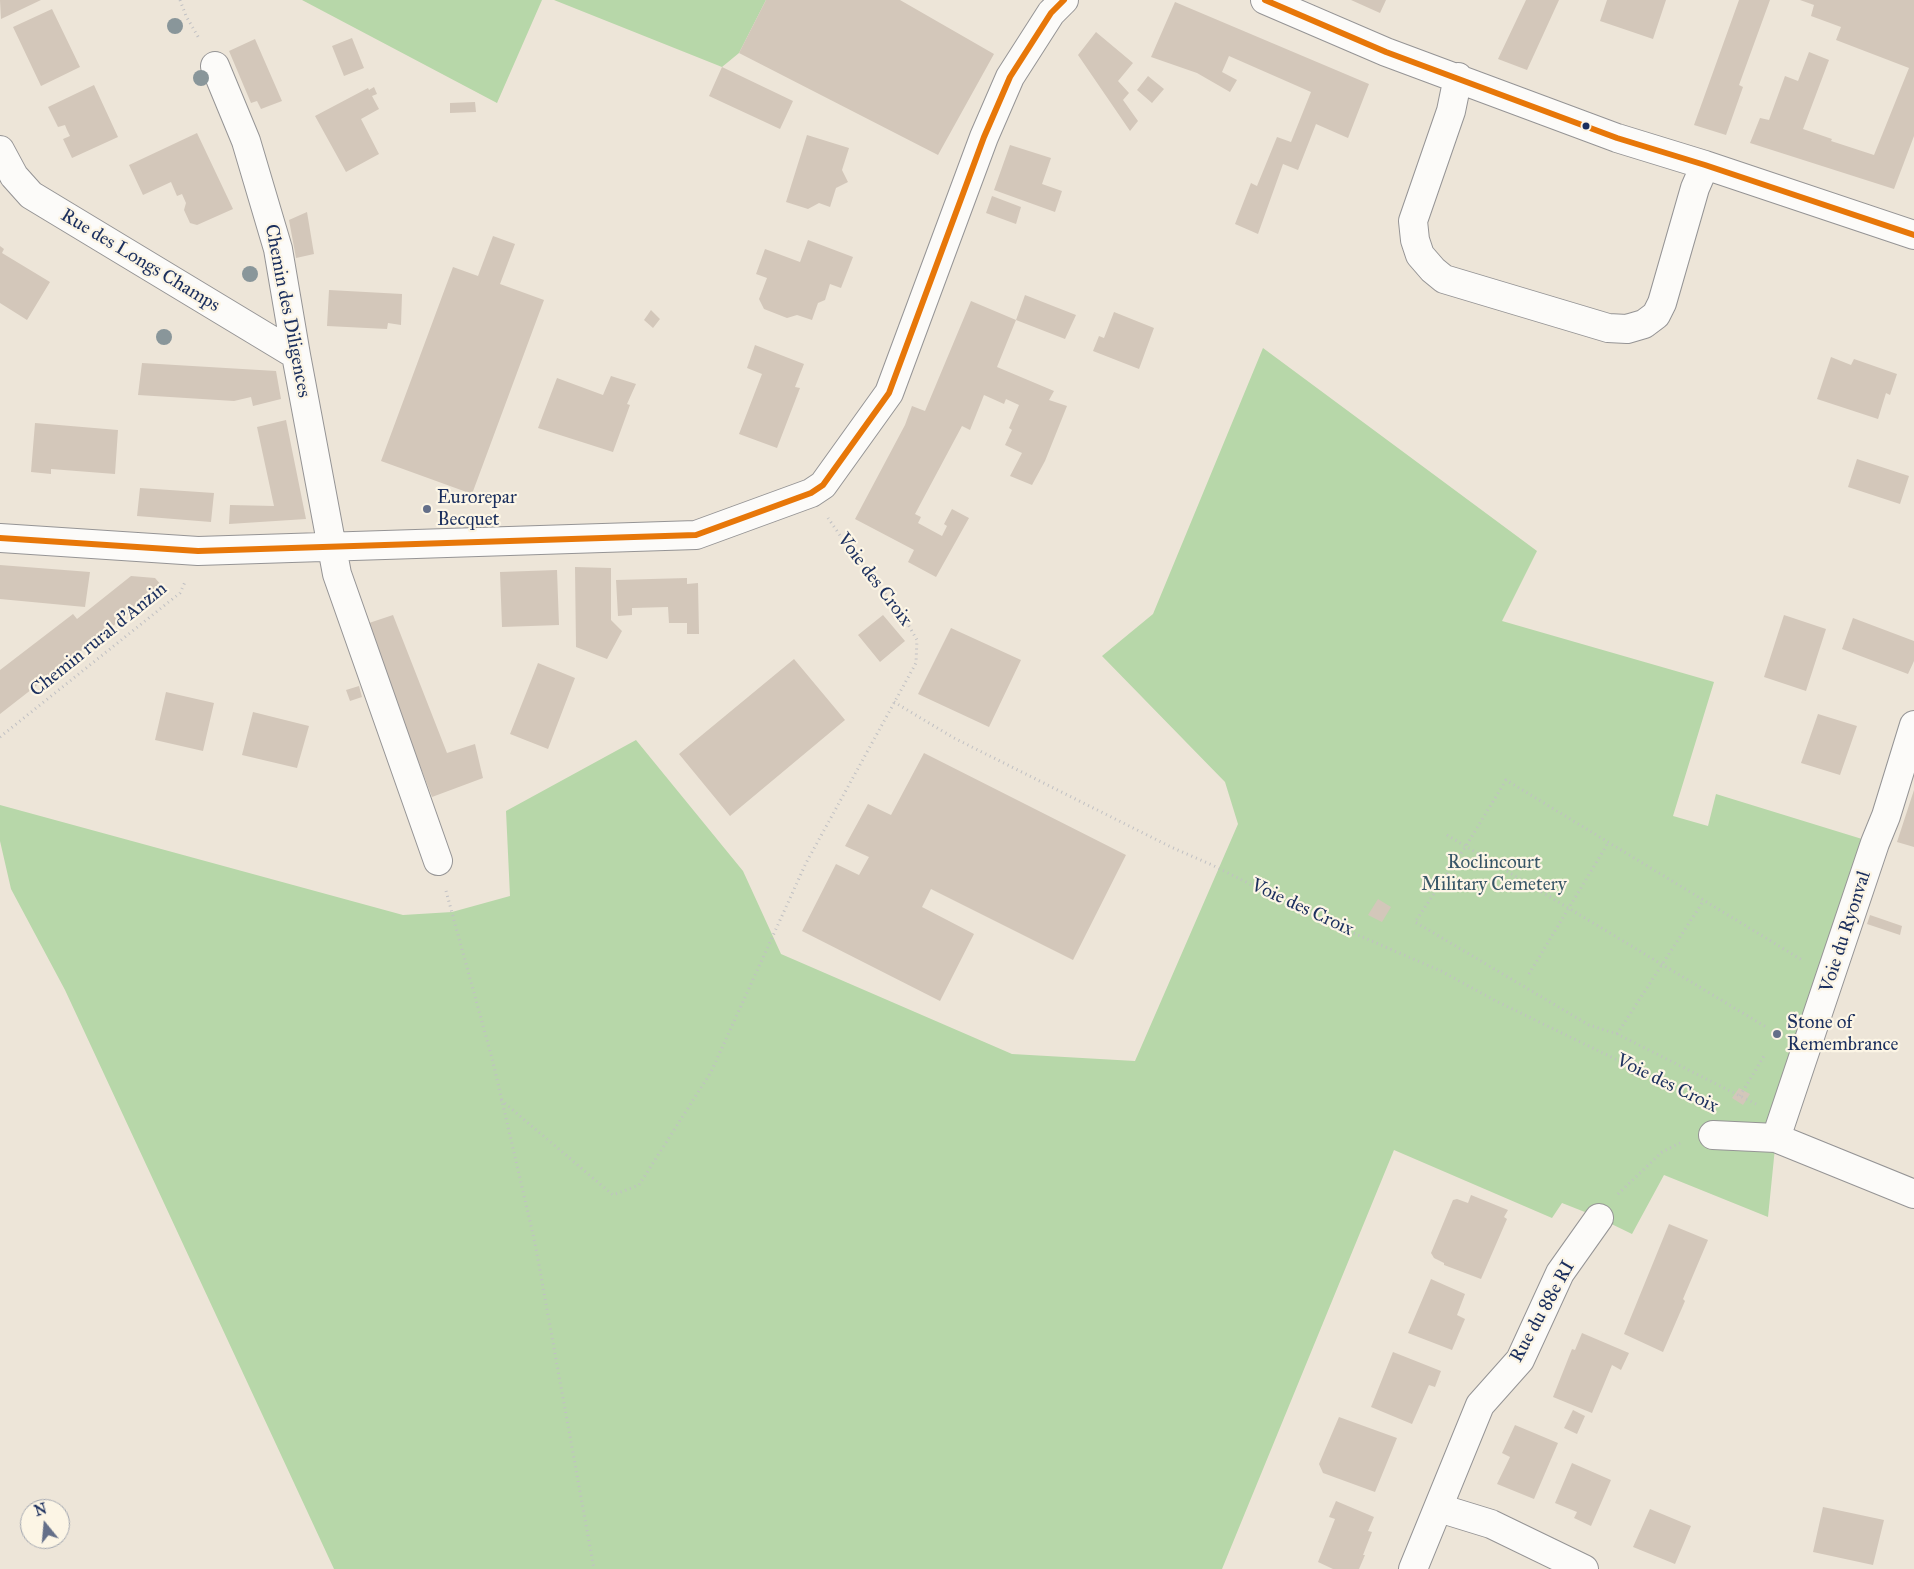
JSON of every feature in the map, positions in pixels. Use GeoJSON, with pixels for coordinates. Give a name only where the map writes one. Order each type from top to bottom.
{"type":"FeatureCollection","features":[{"type":"Feature","properties":{"kind":"street"},"geometry":{"type":"LineString","coordinates":[[0,538],[198,551],[696,535],[811,493],[823,485],[889,393],[984,137],[1010,77],[1051,13],[1064,0]]}},
{"type":"Feature","properties":{"kind":"street"},"geometry":{"type":"LineString","coordinates":[[1265,0],[1386,52],[1458,77],[1617,138],[1706,165],[1914,235]]}},
{"type":"Feature","properties":{"kind":"street","name":"Chemin des Diligences"},"geometry":{"type":"LineString","coordinates":[[215,66],[246,140],[278,249],[337,574],[438,861]]}},
{"type":"Feature","properties":{"kind":"street"},"geometry":{"type":"LineString","coordinates":[[1458,77],[1451,111],[1413,221],[1415,240],[1420,255],[1444,279],[1608,328],[1627,329],[1644,324],[1656,315],[1662,303],[1695,188],[1706,165]]}},
{"type":"Feature","properties":{"kind":"street","name":"Rue des Longs Champs"},"geometry":{"type":"LineString","coordinates":[[0,150],[14,176],[31,195],[296,355]]}},
{"type":"Feature","properties":{"kind":"street","name":"Voie du Ryonval"},"geometry":{"type":"LineString","coordinates":[[1776,1138],[1875,843],[1886,816],[1914,725]]}},
{"type":"Feature","properties":{"kind":"street","name":"Voie des Croix"},"geometry":{"type":"LineString","coordinates":[[1713,1135],[1776,1138],[1914,1194]]}},
{"type":"Feature","properties":{"kind":"street","name":"Rue du 88e RI"},"geometry":{"type":"LineString","coordinates":[[1413,1569],[1480,1405],[1520,1360],[1560,1273],[1599,1218]]}},
{"type":"Feature","properties":{"kind":"street"},"geometry":{"type":"LineString","coordinates":[[1439,1508],[1491,1524],[1584,1569]]}},
{"type":"Feature","properties":{"kind":"path"},"geometry":{"type":"LineString","coordinates":[[180,0],[186,16],[215,66]]}},
{"type":"Feature","properties":{"kind":"path","name":"Voie des Croix"},"geometry":{"type":"LineString","coordinates":[[811,493],[844,541],[902,614],[917,640],[916,663],[894,702],[954,738],[1171,847],[1212,865],[1314,916],[1441,971],[1496,1001],[1725,1112],[1713,1135]]}},
{"type":"Feature","properties":{"kind":"path","name":"Chemin rural d'Anzin"},"geometry":{"type":"LineString","coordinates":[[0,737],[180,593],[198,551]]}},
{"type":"Feature","properties":{"kind":"path"},"geometry":{"type":"LineString","coordinates":[[501,1100],[613,1195],[639,1185],[711,1072],[806,863],[894,702]]}},
{"type":"Feature","properties":{"kind":"path"},"geometry":{"type":"LineString","coordinates":[[1746,1099],[1617,1034],[1589,1025],[1415,922],[1466,846],[1506,780],[1807,962]]}},
{"type":"Feature","properties":{"kind":"path"},"geometry":{"type":"LineString","coordinates":[[1447,835],[1766,1027]]}},
{"type":"Feature","properties":{"kind":"path"},"geometry":{"type":"LineString","coordinates":[[1529,974],[1608,842]]}},
{"type":"Feature","properties":{"kind":"path"},"geometry":{"type":"LineString","coordinates":[[438,861],[493,1062],[535,1243],[594,1569]]}},
{"type":"Feature","properties":{"kind":"path"},"geometry":{"type":"LineString","coordinates":[[1617,1034],[1704,900]]}},
{"type":"Feature","properties":{"kind":"path"},"geometry":{"type":"LineString","coordinates":[[1740,1096],[1764,1056]]}},
{"type":"Feature","properties":{"kind":"path"},"geometry":{"type":"LineString","coordinates":[[1599,1218],[1629,1182],[1662,1152],[1687,1140],[1713,1135]]}},
{"type":"Feature","properties":{"kind":"green space"},"geometry":{"type":"Polygon","coordinates":[[[302,0],[542,0],[497,103],[302,0]]]}},
{"type":"Feature","properties":{"kind":"green space"},"geometry":{"type":"Polygon","coordinates":[[[554,0],[766,0],[739,53],[722,67],[554,0]]]}},
{"type":"Feature","properties":{"kind":"green space","name":"Roclincourt Military Cemetery"},"geometry":{"type":"Polygon","coordinates":[[[1263,348],[1537,551],[1502,621],[1714,682],[1673,816],[1708,826],[1716,794],[1875,843],[1776,1138],[1768,1217],[1664,1175],[1632,1234],[1562,1203],[1552,1218],[1394,1150],[1222,1569],[334,1569],[65,990],[11,889],[0,841],[0,805],[403,915],[452,912],[510,896],[506,811],[636,740],[743,871],[781,954],[1012,1054],[1135,1061],[1238,824],[1225,782],[1102,656],[1153,614],[1263,348]]]}},
{"type":"Feature","properties":{"kind":"building"},"geometry":{"type":"Polygon","coordinates":[[[0,0],[41,0],[1,19],[0,0]]]}},
{"type":"Feature","properties":{"kind":"building"},"geometry":{"type":"Polygon","coordinates":[[[766,0],[900,0],[994,54],[938,155],[739,53],[766,0]]]}},
{"type":"Feature","properties":{"kind":"building"},"geometry":{"type":"Polygon","coordinates":[[[1351,0],[1386,0],[1380,13],[1351,0]]]}},
{"type":"Feature","properties":{"kind":"building"},"geometry":{"type":"Polygon","coordinates":[[[1526,0],[1559,0],[1527,70],[1498,59],[1526,0]]]}},
{"type":"Feature","properties":{"kind":"building"},"geometry":{"type":"Polygon","coordinates":[[[1607,0],[1666,0],[1653,39],[1600,21],[1607,0]]]}},
{"type":"Feature","properties":{"kind":"building"},"geometry":{"type":"Polygon","coordinates":[[[1739,0],[1770,0],[1739,85],[1743,87],[1726,135],[1694,125],[1739,0]]]}},
{"type":"Feature","properties":{"kind":"building"},"geometry":{"type":"Polygon","coordinates":[[[1800,0],[1914,0],[1914,136],[1894,189],[1750,143],[1760,118],[1769,120],[1785,76],[1798,81],[1809,52],[1829,60],[1803,129],[1832,139],[1831,141],[1874,155],[1909,68],[1836,40],[1841,27],[1811,16],[1814,5],[1800,0]]]}},
{"type":"Feature","properties":{"kind":"building"},"geometry":{"type":"Polygon","coordinates":[[[1175,2],[1369,84],[1348,138],[1316,124],[1298,170],[1283,164],[1258,234],[1235,224],[1251,183],[1257,186],[1277,137],[1291,142],[1311,92],[1229,56],[1222,72],[1237,80],[1230,92],[1197,73],[1151,57],[1175,2]]]}},
{"type":"Feature","properties":{"kind":"building"},"geometry":{"type":"Polygon","coordinates":[[[52,9],[80,67],[41,86],[13,27],[52,9]]]}},
{"type":"Feature","properties":{"kind":"building"},"geometry":{"type":"Polygon","coordinates":[[[1096,32],[1133,63],[1118,81],[1129,93],[1123,100],[1138,121],[1130,131],[1078,55],[1096,32]]]}},
{"type":"Feature","properties":{"kind":"building"},"geometry":{"type":"Polygon","coordinates":[[[352,38],[364,68],[344,76],[332,46],[352,38]]]}},
{"type":"Feature","properties":{"kind":"building"},"geometry":{"type":"Polygon","coordinates":[[[255,39],[282,101],[261,109],[257,101],[251,103],[229,51],[255,39]]]}},
{"type":"Feature","properties":{"kind":"building"},"geometry":{"type":"Polygon","coordinates":[[[722,67],[793,101],[780,129],[709,96],[722,67]]]}},
{"type":"Feature","properties":{"kind":"building"},"geometry":{"type":"Polygon","coordinates":[[[1148,76],[1164,89],[1152,103],[1137,90],[1148,76]]]}},
{"type":"Feature","properties":{"kind":"building"},"geometry":{"type":"Polygon","coordinates":[[[94,85],[118,137],[72,158],[63,139],[70,136],[65,125],[58,127],[48,107],[94,85]]]}},
{"type":"Feature","properties":{"kind":"building"},"geometry":{"type":"Polygon","coordinates":[[[374,87],[377,94],[372,96],[379,109],[361,119],[379,154],[346,172],[315,116],[368,88],[369,90],[374,87]]]}},
{"type":"Feature","properties":{"kind":"building"},"geometry":{"type":"Polygon","coordinates":[[[475,102],[476,112],[450,113],[450,103],[475,102]]]}},
{"type":"Feature","properties":{"kind":"building"},"geometry":{"type":"Polygon","coordinates":[[[197,133],[233,209],[197,225],[190,223],[184,210],[186,203],[182,194],[177,196],[171,182],[143,195],[129,165],[197,133]]]}},
{"type":"Feature","properties":{"kind":"building"},"geometry":{"type":"Polygon","coordinates":[[[807,135],[849,148],[842,170],[848,182],[836,188],[830,207],[819,203],[808,209],[786,202],[807,135]]]}},
{"type":"Feature","properties":{"kind":"building"},"geometry":{"type":"Polygon","coordinates":[[[1010,145],[1051,158],[1042,184],[1062,191],[1055,212],[994,190],[1010,145]]]}},
{"type":"Feature","properties":{"kind":"building"},"geometry":{"type":"Polygon","coordinates":[[[992,196],[1021,207],[1016,224],[986,213],[992,196]]]}},
{"type":"Feature","properties":{"kind":"building"},"geometry":{"type":"Polygon","coordinates":[[[307,212],[314,254],[296,258],[289,220],[307,212]]]}},
{"type":"Feature","properties":{"kind":"building"},"geometry":{"type":"Polygon","coordinates":[[[493,236],[515,244],[500,284],[544,300],[472,494],[381,461],[453,267],[478,276],[493,236]]]}},
{"type":"Feature","properties":{"kind":"building"},"geometry":{"type":"Polygon","coordinates":[[[808,240],[853,257],[841,288],[830,284],[825,300],[818,303],[812,320],[797,315],[787,318],[764,309],[759,299],[767,278],[756,274],[765,249],[800,262],[808,240]]]}},
{"type":"Feature","properties":{"kind":"building"},"geometry":{"type":"Polygon","coordinates":[[[0,246],[4,249],[2,253],[50,282],[27,320],[0,303],[0,246]]]}},
{"type":"Feature","properties":{"kind":"building"},"geometry":{"type":"Polygon","coordinates":[[[329,290],[402,294],[401,325],[388,323],[387,329],[327,326],[329,290]]]}},
{"type":"Feature","properties":{"kind":"building"},"geometry":{"type":"Polygon","coordinates":[[[1025,295],[1076,315],[1065,339],[1016,320],[1025,295]]]}},
{"type":"Feature","properties":{"kind":"building"},"geometry":{"type":"Polygon","coordinates":[[[971,301],[1016,320],[997,367],[1054,391],[1049,400],[1067,406],[1045,461],[1032,485],[1010,476],[1022,453],[1005,445],[1012,430],[1009,428],[1019,405],[1006,399],[1004,404],[984,395],[970,430],[962,426],[915,514],[921,517],[918,523],[942,536],[947,526],[944,524],[952,509],[969,518],[936,577],[908,562],[914,550],[855,519],[905,425],[912,406],[925,411],[971,301]]]}},
{"type":"Feature","properties":{"kind":"building"},"geometry":{"type":"Polygon","coordinates":[[[651,310],[660,319],[653,328],[644,320],[651,310]]]}},
{"type":"Feature","properties":{"kind":"building"},"geometry":{"type":"Polygon","coordinates":[[[1114,312],[1154,328],[1139,369],[1093,351],[1099,336],[1104,338],[1114,312]]]}},
{"type":"Feature","properties":{"kind":"building"},"geometry":{"type":"Polygon","coordinates":[[[755,345],[804,364],[795,387],[800,388],[777,448],[739,434],[762,374],[747,368],[755,345]]]}},
{"type":"Feature","properties":{"kind":"building"},"geometry":{"type":"Polygon","coordinates":[[[1831,357],[1851,365],[1854,359],[1897,374],[1890,395],[1886,393],[1878,419],[1817,399],[1831,357]]]}},
{"type":"Feature","properties":{"kind":"building"},"geometry":{"type":"Polygon","coordinates":[[[142,363],[276,371],[281,399],[253,406],[251,397],[234,401],[138,395],[142,363]]]}},
{"type":"Feature","properties":{"kind":"building"},"geometry":{"type":"Polygon","coordinates":[[[611,376],[636,384],[627,404],[630,405],[613,452],[538,428],[557,378],[603,395],[611,376]]]}},
{"type":"Feature","properties":{"kind":"building"},"geometry":{"type":"Polygon","coordinates":[[[286,420],[306,519],[229,524],[230,505],[274,506],[257,427],[286,420]]]}},
{"type":"Feature","properties":{"kind":"building"},"geometry":{"type":"Polygon","coordinates":[[[35,423],[118,430],[115,474],[51,469],[51,474],[31,472],[35,423]]]}},
{"type":"Feature","properties":{"kind":"building"},"geometry":{"type":"Polygon","coordinates":[[[1857,459],[1909,476],[1900,504],[1848,487],[1857,459]]]}},
{"type":"Feature","properties":{"kind":"building"},"geometry":{"type":"Polygon","coordinates":[[[140,488],[214,493],[211,522],[137,516],[140,488]]]}},
{"type":"Feature","properties":{"kind":"building"},"geometry":{"type":"Polygon","coordinates":[[[0,565],[90,572],[85,607],[0,599],[0,565]]]}},
{"type":"Feature","properties":{"kind":"building"},"geometry":{"type":"Polygon","coordinates":[[[575,567],[611,568],[611,620],[622,631],[607,659],[576,647],[575,567]]]}},
{"type":"Feature","properties":{"kind":"building"},"geometry":{"type":"Polygon","coordinates":[[[557,570],[559,625],[502,627],[500,572],[557,570]]]}},
{"type":"Feature","properties":{"kind":"building"},"geometry":{"type":"Polygon","coordinates":[[[131,576],[155,578],[163,587],[0,714],[0,670],[73,614],[77,619],[131,576]]]}},
{"type":"Feature","properties":{"kind":"building"},"geometry":{"type":"Polygon","coordinates":[[[687,578],[687,584],[698,583],[699,634],[687,634],[687,623],[669,623],[668,607],[632,608],[632,615],[618,616],[616,580],[687,578]]]}},
{"type":"Feature","properties":{"kind":"building"},"geometry":{"type":"Polygon","coordinates":[[[393,615],[447,753],[475,744],[483,778],[432,797],[366,624],[393,615]]]}},
{"type":"Feature","properties":{"kind":"building"},"geometry":{"type":"Polygon","coordinates":[[[883,615],[905,641],[880,662],[858,635],[883,615]]]}},
{"type":"Feature","properties":{"kind":"building"},"geometry":{"type":"Polygon","coordinates":[[[1784,615],[1826,629],[1806,691],[1764,677],[1784,615]]]}},
{"type":"Feature","properties":{"kind":"building"},"geometry":{"type":"Polygon","coordinates":[[[1853,618],[1914,641],[1914,661],[1908,674],[1842,649],[1853,618]]]}},
{"type":"Feature","properties":{"kind":"building"},"geometry":{"type":"Polygon","coordinates":[[[951,628],[1021,660],[989,727],[918,694],[951,628]]]}},
{"type":"Feature","properties":{"kind":"building"},"geometry":{"type":"Polygon","coordinates":[[[794,659],[845,720],[730,816],[679,754],[794,659]]]}},
{"type":"Feature","properties":{"kind":"building"},"geometry":{"type":"Polygon","coordinates":[[[538,663],[575,678],[548,749],[510,734],[538,663]]]}},
{"type":"Feature","properties":{"kind":"building"},"geometry":{"type":"Polygon","coordinates":[[[359,686],[362,697],[350,701],[346,690],[359,686]]]}},
{"type":"Feature","properties":{"kind":"building"},"geometry":{"type":"Polygon","coordinates":[[[166,692],[214,703],[203,751],[155,740],[166,692]]]}},
{"type":"Feature","properties":{"kind":"building"},"geometry":{"type":"Polygon","coordinates":[[[253,712],[309,726],[297,768],[242,755],[253,712]]]}},
{"type":"Feature","properties":{"kind":"building"},"geometry":{"type":"Polygon","coordinates":[[[1818,714],[1857,726],[1840,775],[1801,763],[1818,714]]]}},
{"type":"Feature","properties":{"kind":"building"},"geometry":{"type":"Polygon","coordinates":[[[924,753],[1126,855],[1073,960],[931,889],[922,907],[974,934],[940,1001],[802,931],[836,864],[859,875],[869,857],[845,846],[868,804],[891,815],[924,753]]]}},
{"type":"Feature","properties":{"kind":"building"},"geometry":{"type":"Polygon","coordinates":[[[1914,790],[1914,847],[1897,842],[1914,790]]]}},
{"type":"Feature","properties":{"kind":"building"},"geometry":{"type":"Polygon","coordinates":[[[1378,899],[1391,907],[1382,922],[1368,915],[1378,899]]]}},
{"type":"Feature","properties":{"kind":"building"},"geometry":{"type":"Polygon","coordinates":[[[1870,915],[1902,926],[1900,935],[1867,924],[1870,915]]]}},
{"type":"Feature","properties":{"kind":"building"},"geometry":{"type":"Polygon","coordinates":[[[1739,1088],[1750,1094],[1743,1105],[1732,1098],[1739,1088]]]}},
{"type":"Feature","properties":{"kind":"building"},"geometry":{"type":"Polygon","coordinates":[[[1471,1195],[1508,1210],[1504,1217],[1507,1219],[1481,1279],[1444,1265],[1444,1263],[1434,1258],[1431,1253],[1453,1200],[1457,1199],[1468,1203],[1471,1195]]]}},
{"type":"Feature","properties":{"kind":"building"},"geometry":{"type":"Polygon","coordinates":[[[1669,1224],[1708,1240],[1663,1352],[1624,1334],[1669,1224]]]}},
{"type":"Feature","properties":{"kind":"building"},"geometry":{"type":"Polygon","coordinates":[[[1431,1279],[1465,1294],[1457,1315],[1465,1319],[1452,1350],[1408,1333],[1431,1279]]]}},
{"type":"Feature","properties":{"kind":"building"},"geometry":{"type":"Polygon","coordinates":[[[1582,1333],[1629,1353],[1621,1370],[1612,1365],[1592,1413],[1553,1397],[1572,1349],[1575,1350],[1582,1333]]]}},
{"type":"Feature","properties":{"kind":"building"},"geometry":{"type":"Polygon","coordinates":[[[1393,1352],[1441,1371],[1435,1387],[1429,1385],[1412,1424],[1371,1407],[1393,1352]]]}},
{"type":"Feature","properties":{"kind":"building"},"geometry":{"type":"Polygon","coordinates":[[[1573,1410],[1585,1416],[1577,1434],[1564,1428],[1573,1410]]]}},
{"type":"Feature","properties":{"kind":"building"},"geometry":{"type":"Polygon","coordinates":[[[1339,1417],[1397,1438],[1375,1492],[1323,1473],[1319,1464],[1339,1417]]]}},
{"type":"Feature","properties":{"kind":"building"},"geometry":{"type":"Polygon","coordinates":[[[1515,1425],[1558,1443],[1534,1499],[1497,1484],[1510,1457],[1502,1453],[1515,1425]]]}},
{"type":"Feature","properties":{"kind":"building"},"geometry":{"type":"Polygon","coordinates":[[[1572,1463],[1611,1480],[1591,1526],[1574,1518],[1577,1512],[1555,1503],[1572,1463]]]}},
{"type":"Feature","properties":{"kind":"building"},"geometry":{"type":"Polygon","coordinates":[[[1336,1501],[1374,1517],[1368,1531],[1372,1532],[1359,1569],[1333,1569],[1318,1562],[1335,1519],[1329,1517],[1336,1501]]]}},
{"type":"Feature","properties":{"kind":"building"},"geometry":{"type":"Polygon","coordinates":[[[1823,1507],[1884,1520],[1873,1565],[1813,1552],[1823,1507]]]}},
{"type":"Feature","properties":{"kind":"building"},"geometry":{"type":"Polygon","coordinates":[[[1650,1509],[1691,1526],[1675,1564],[1633,1547],[1650,1509]]]}},
{"type":"Feature","properties":{"kind":"transit line"},"geometry":{"type":"LineString","coordinates":[[0,538],[198,551],[696,535],[811,493],[823,485],[889,393],[984,137],[1010,77],[1051,13],[1064,0]]}},
{"type":"Feature","properties":{"kind":"transit line"},"geometry":{"type":"LineString","coordinates":[[1265,0],[1386,52],[1617,138],[1705,165],[1914,235]]}},
{"type":"Feature","properties":{"kind":"place","name":"Eurorepar Becquet"},"geometry":{"type":"Point","coordinates":[427,509]}},
{"type":"Feature","properties":{"kind":"place","name":"Stone of Remembrance"},"geometry":{"type":"Point","coordinates":[1777,1034]}}]}
